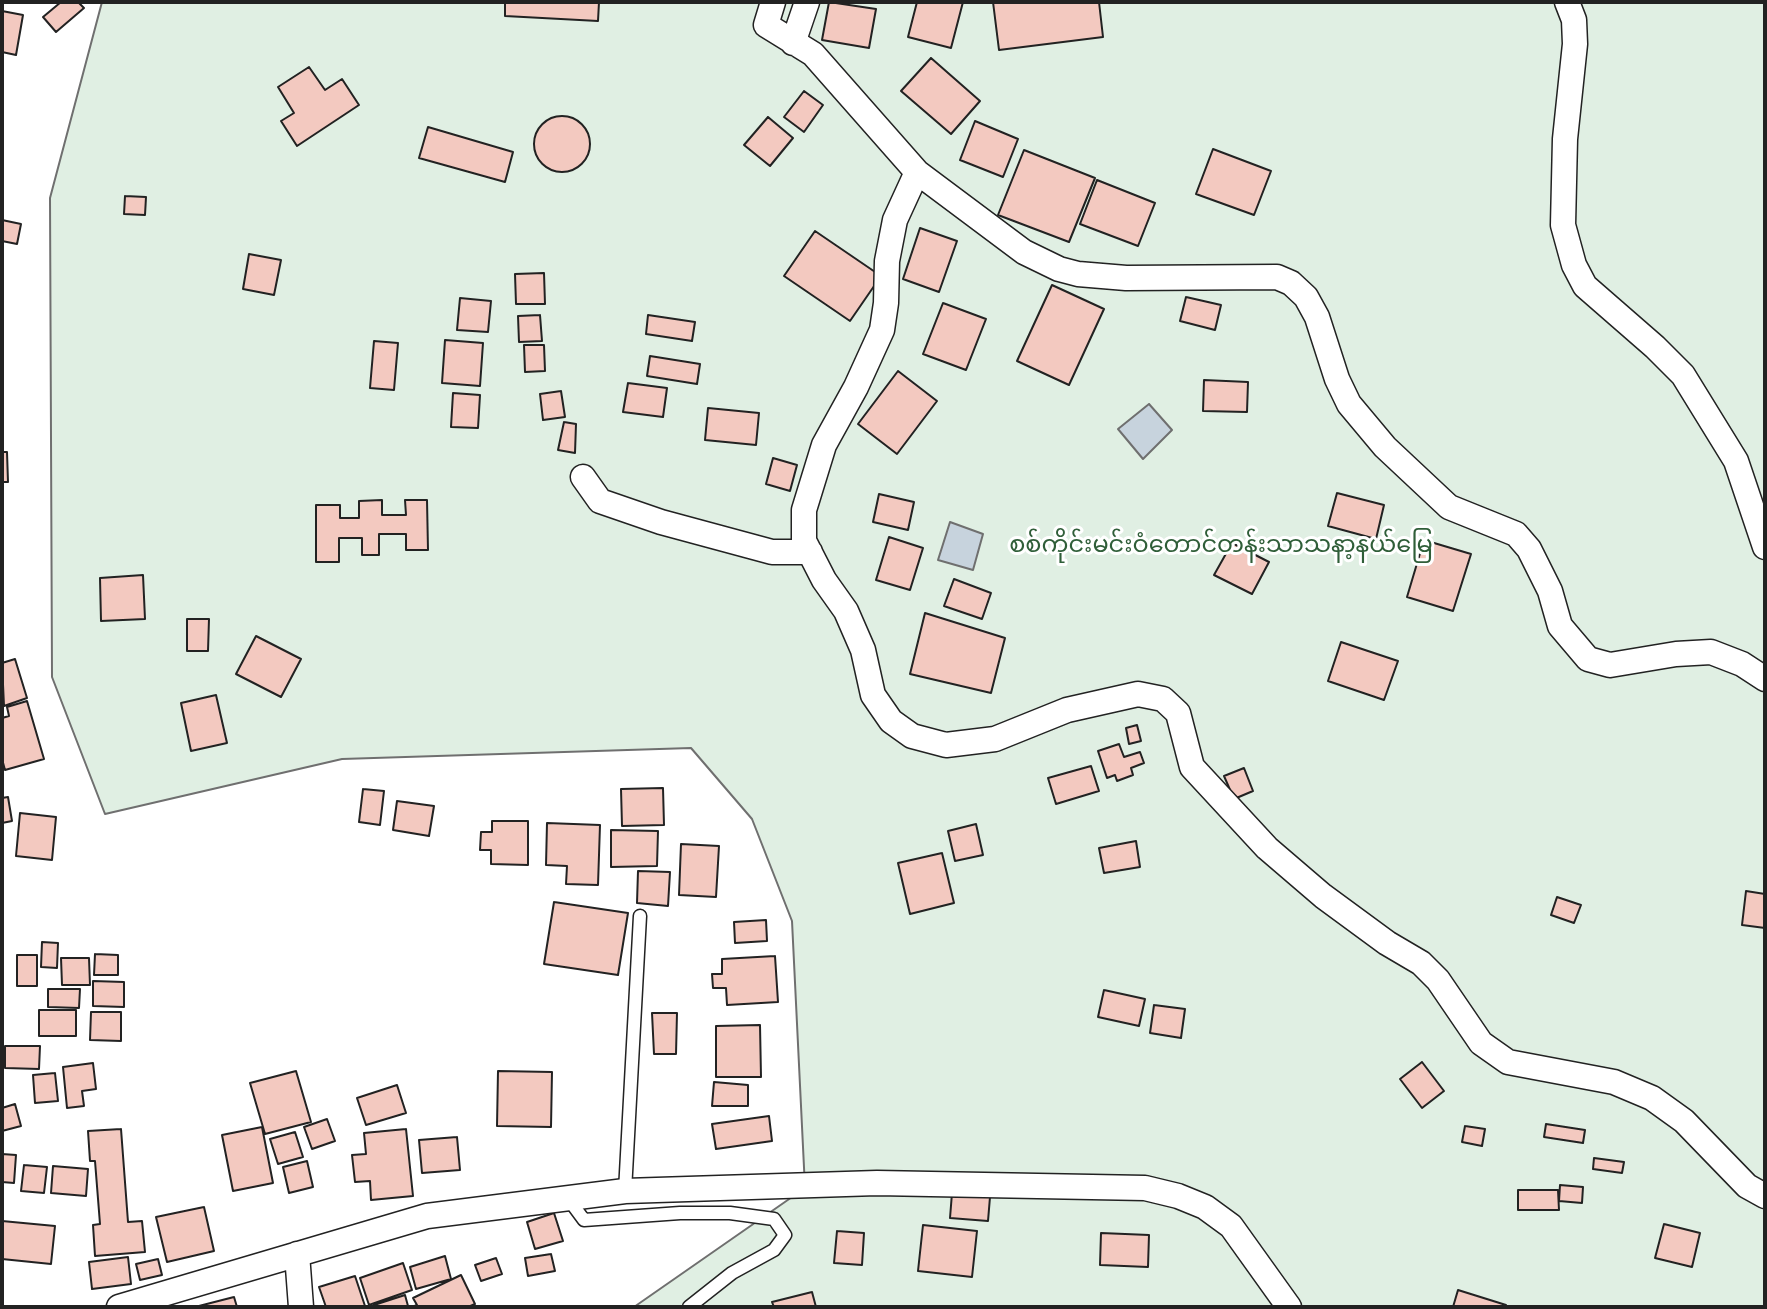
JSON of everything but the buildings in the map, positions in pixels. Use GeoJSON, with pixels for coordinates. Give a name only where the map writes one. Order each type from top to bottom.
{"type":"FeatureCollection","features":[{"type":"Feature","properties":{"kind":"street"},"geometry":{"type":"LineString","coordinates":[[773,2],[766,25],[813,54],[917,172],[1013,245],[1059,269],[1078,274],[1126,278],[1277,277],[1291,283],[1306,297],[1317,317],[1337,379],[1349,404],[1385,447],[1449,507],[1516,534],[1529,549],[1550,591],[1560,626],[1588,659],[1610,665],[1676,654],[1711,652],[1742,664],[1765,679]]}},
{"type":"Feature","properties":{"kind":"street"},"geometry":{"type":"LineString","coordinates":[[793,43],[807,2]]}},
{"type":"Feature","properties":{"kind":"street"},"geometry":{"type":"LineString","coordinates":[[1567,2],[1574,20],[1575,44],[1565,139],[1563,225],[1574,265],[1585,286],[1683,375],[1736,461],[1765,547]]}},
{"type":"Feature","properties":{"kind":"street"},"geometry":{"type":"LineString","coordinates":[[917,172],[895,220],[887,261],[882,330],[856,387],[824,445],[804,510],[804,541],[824,580],[846,611],[863,650],[873,695],[891,721],[912,736],[946,745],[995,739],[1067,710],[1138,694],[1163,699],[1178,713],[1192,767],[1267,848],[1323,896],[1387,943],[1421,963],[1438,980],[1481,1043],[1508,1062],[1614,1082],[1652,1098],[1684,1121],[1747,1186],[1765,1196]]}},
{"type":"Feature","properties":{"kind":"street"},"geometry":{"type":"LineString","coordinates":[[583,477],[600,501],[661,522],[772,552],[810,552]]}},
{"type":"Feature","properties":{"kind":"street"},"geometry":{"type":"LineString","coordinates":[[119,1307],[427,1216],[625,1191],[877,1183],[1145,1188],[1178,1196],[1205,1207],[1231,1226],[1289,1307]]}},
{"type":"Feature","properties":{"kind":"street"},"geometry":{"type":"LineString","coordinates":[[297,1254],[301,1307]]}},
{"type":"Feature","properties":{"kind":"lane"},"geometry":{"type":"LineString","coordinates":[[625,1191],[640,916]]}},
{"type":"Feature","properties":{"kind":"lane"},"geometry":{"type":"LineString","coordinates":[[567,1197],[584,1220],[692,1213],[730,1213],[774,1219],[785,1235],[774,1250],[732,1273],[689,1307]]}},
{"type":"Feature","properties":{"kind":"green space","name":"စစ်ကိုင်းမင်းဝံတောင်တန်းသာသနာ့နယ်မြေ"},"geometry":{"type":"Polygon","coordinates":[[[102,2],[1765,2],[1765,1307],[634,1307],[805,1188],[792,921],[752,819],[691,748],[342,759],[105,814],[52,677],[50,198],[102,2]]]}},
{"type":"Feature","properties":{"kind":"shaded area"},"geometry":{"type":"Polygon","coordinates":[[[1149,404],[1172,430],[1143,459],[1118,429],[1149,404]]]}},
{"type":"Feature","properties":{"kind":"shaded area"},"geometry":{"type":"Polygon","coordinates":[[[950,522],[983,534],[973,570],[938,560],[950,522]]]}}]}
